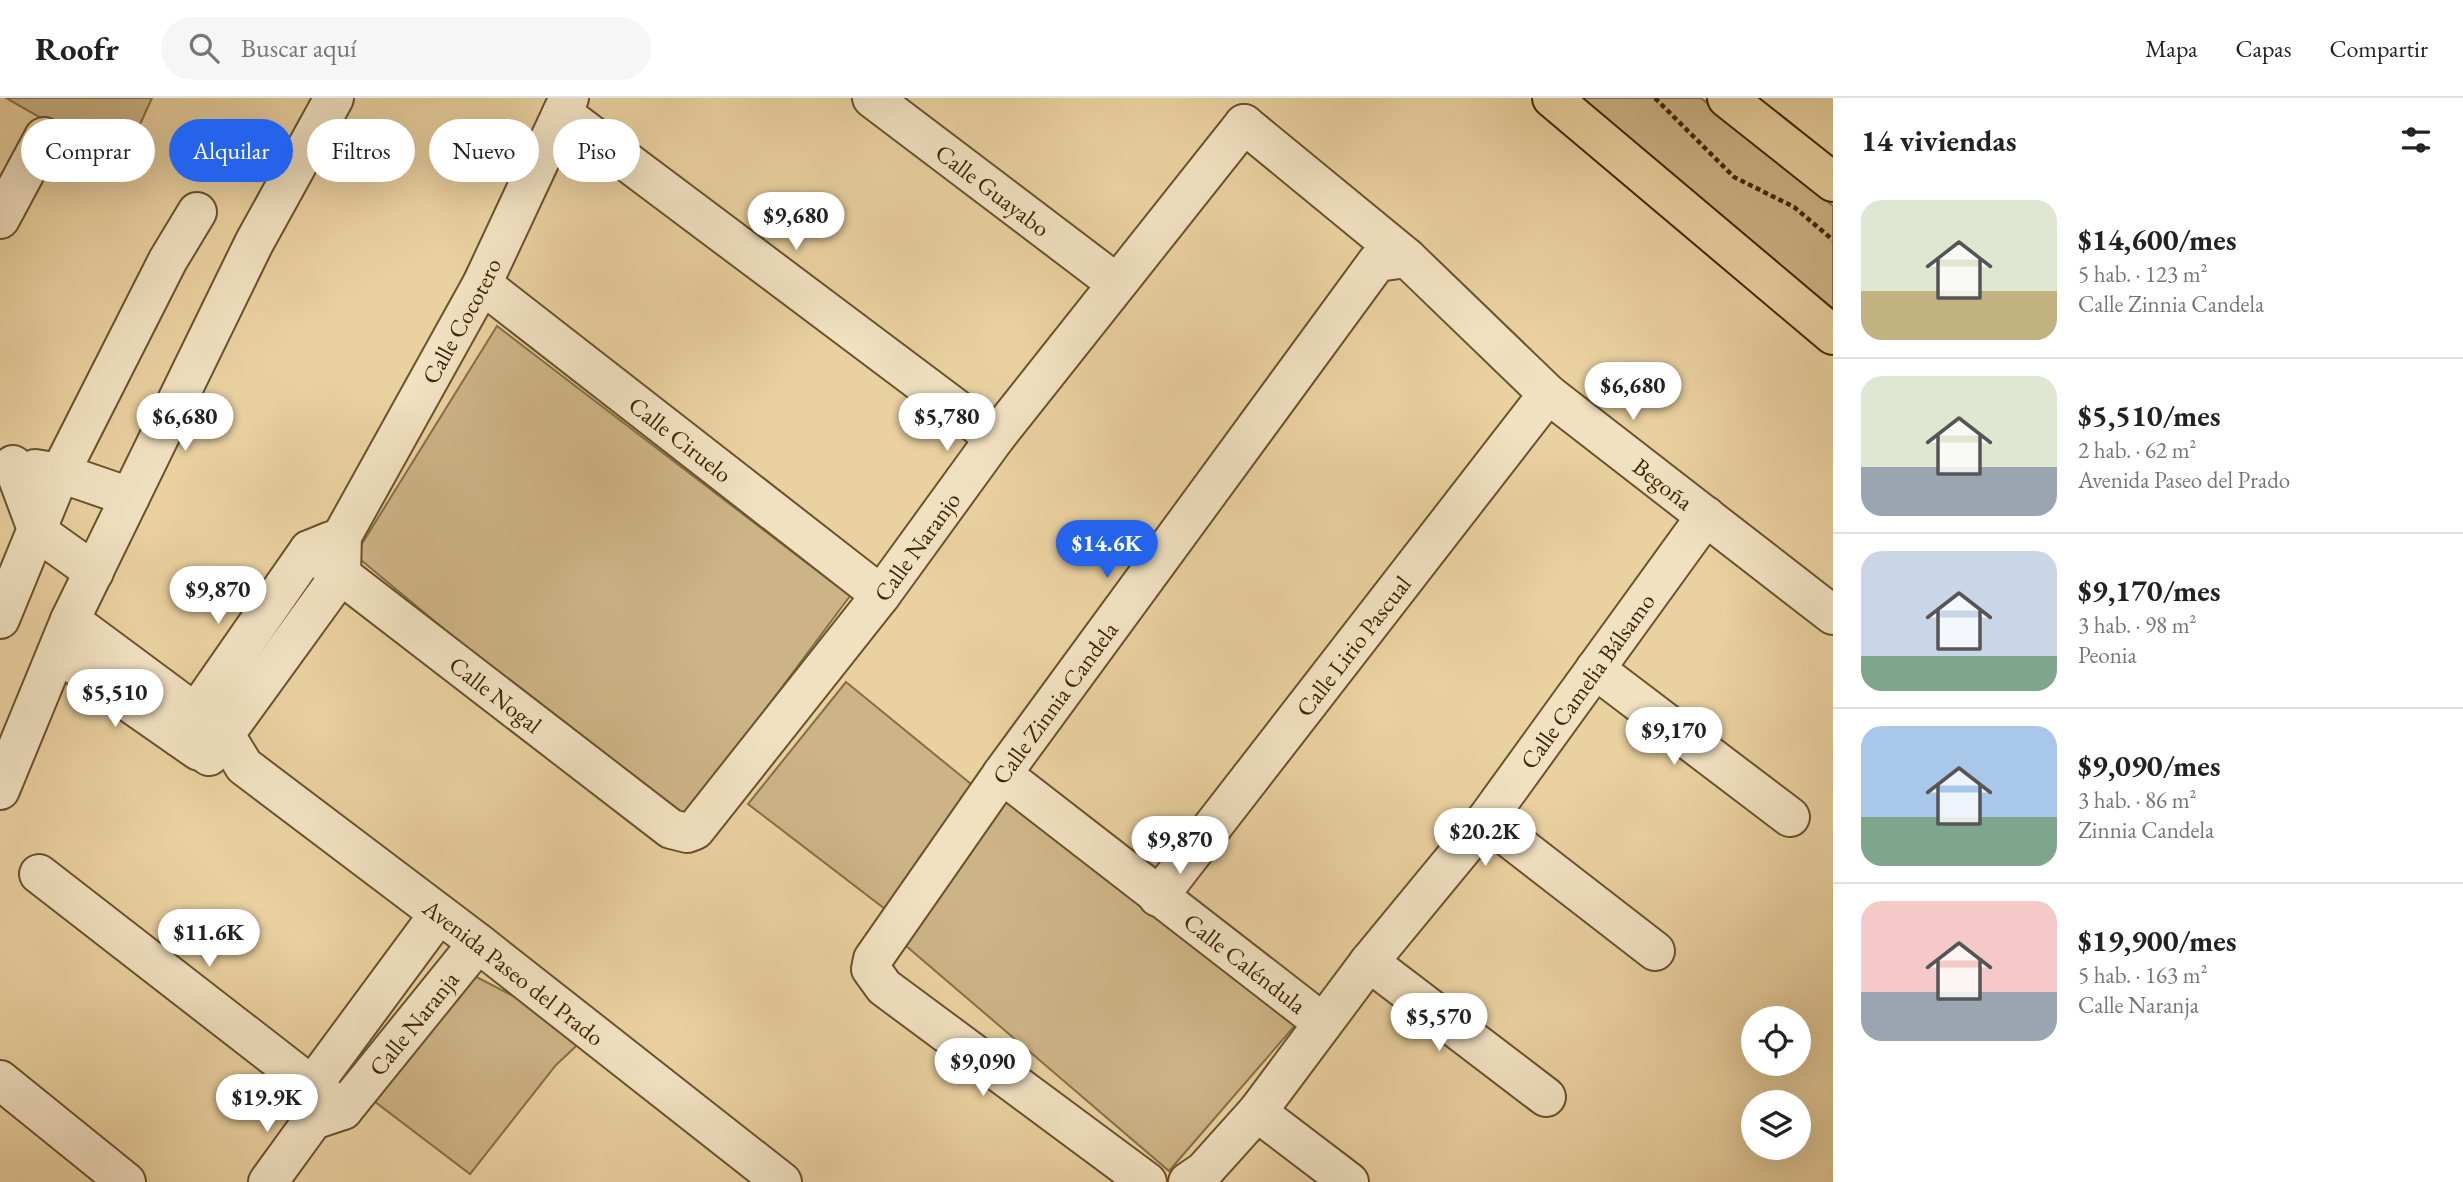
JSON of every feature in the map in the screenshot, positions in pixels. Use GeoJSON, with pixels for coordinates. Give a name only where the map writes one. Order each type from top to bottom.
{"type":"FeatureCollection","features":[{"type":"Feature","properties":{"kind":"main road"},"geometry":{"type":"LineString","coordinates":[[1552,98],[1833,335]]}},
{"type":"Feature","properties":{"kind":"main road"},"geometry":{"type":"LineString","coordinates":[[1727,98],[1833,182]]}},
{"type":"Feature","properties":{"kind":"street"},"geometry":{"type":"LineString","coordinates":[[0,790],[63,636],[130,497],[254,243],[334,98]]}},
{"type":"Feature","properties":{"kind":"street","name":"Calle Guayabo"},"geometry":{"type":"LineString","coordinates":[[872,98],[1116,283]]}},
{"type":"Feature","properties":{"kind":"street"},"geometry":{"type":"LineString","coordinates":[[566,106],[995,438]]}},
{"type":"Feature","properties":{"kind":"street","name":"Calle Cocotero"},"geometry":{"type":"LineString","coordinates":[[210,742],[482,284],[566,106]]}},
{"type":"Feature","properties":{"kind":"street","name":"Calle Naranjo"},"geometry":{"type":"LineString","coordinates":[[687,833],[703,824],[881,595],[995,438],[1116,283],[1240,111]]}},
{"type":"Feature","properties":{"kind":"street","name":"Begoña"},"geometry":{"type":"LineString","coordinates":[[1240,111],[1407,257],[1548,394],[1833,615]]}},
{"type":"Feature","properties":{"kind":"street"},"geometry":{"type":"LineString","coordinates":[[0,219],[21,180]]}},
{"type":"Feature","properties":{"kind":"street"},"geometry":{"type":"LineString","coordinates":[[0,619],[60,473],[169,260],[197,212]]}},
{"type":"Feature","properties":{"kind":"street","name":"Calle Zinnia Candela"},"geometry":{"type":"LineString","coordinates":[[1147,1182],[884,987],[872,969],[877,949],[1377,262],[1407,257]]}},
{"type":"Feature","properties":{"kind":"street","name":"Calle Ciruelo"},"geometry":{"type":"LineString","coordinates":[[482,284],[881,595]]}},
{"type":"Feature","properties":{"kind":"street","name":"Calle Lirio Pascual"},"geometry":{"type":"LineString","coordinates":[[1158,897],[1548,394]]}},
{"type":"Feature","properties":{"kind":"street"},"geometry":{"type":"LineString","coordinates":[[6,461],[60,473],[130,497]]}},
{"type":"Feature","properties":{"kind":"street"},"geometry":{"type":"LineString","coordinates":[[6,461],[37,532],[94,572]]}},
{"type":"Feature","properties":{"kind":"street","name":"Calle Camelia Bálsamo"},"geometry":{"type":"LineString","coordinates":[[1197,1178],[1256,1112],[1369,962],[1486,820],[1706,516]]}},
{"type":"Feature","properties":{"kind":"street","name":"Calle Nogal"},"geometry":{"type":"LineString","coordinates":[[326,543],[341,574],[671,828],[687,833]]}},
{"type":"Feature","properties":{"kind":"street"},"geometry":{"type":"LineString","coordinates":[[210,742],[341,574]]}},
{"type":"Feature","properties":{"kind":"street","name":"Avenida Paseo del Prado"},"geometry":{"type":"LineString","coordinates":[[63,636],[210,742],[478,943],[782,1182]]}},
{"type":"Feature","properties":{"kind":"street"},"geometry":{"type":"LineString","coordinates":[[1595,669],[1790,817]]}},
{"type":"Feature","properties":{"kind":"street","name":"Calle Caléndula"},"geometry":{"type":"LineString","coordinates":[[1002,774],[1323,1023]]}},
{"type":"Feature","properties":{"kind":"street"},"geometry":{"type":"LineString","coordinates":[[1486,820],[1655,951]]}},
{"type":"Feature","properties":{"kind":"street"},"geometry":{"type":"LineString","coordinates":[[40,874],[323,1105]]}},
{"type":"Feature","properties":{"kind":"street","name":"Calle Naranja"},"geometry":{"type":"LineString","coordinates":[[268,1182],[323,1105],[439,914]]}},
{"type":"Feature","properties":{"kind":"street","name":"Calle Naranja"},"geometry":{"type":"LineString","coordinates":[[323,1105],[478,943]]}},
{"type":"Feature","properties":{"kind":"street"},"geometry":{"type":"LineString","coordinates":[[1369,962],[1546,1097]]}},
{"type":"Feature","properties":{"kind":"street"},"geometry":{"type":"LineString","coordinates":[[0,1080],[126,1182]]}},
{"type":"Feature","properties":{"kind":"street"},"geometry":{"type":"LineString","coordinates":[[1256,1112],[1349,1182]]}},
{"type":"Feature","properties":{"kind":"path"},"geometry":{"type":"LineString","coordinates":[[1655,98],[1734,177],[1794,207],[1833,240]]}},
{"type":"Feature","properties":{"kind":"shaded area"},"geometry":{"type":"Polygon","coordinates":[[[6,98],[152,98],[142,119],[43,119],[6,98]]]}},
{"type":"Feature","properties":{"kind":"shaded area"},"geometry":{"type":"Polygon","coordinates":[[[1575,98],[1701,98],[1833,206],[1833,317],[1575,98]]]}},
{"type":"Feature","properties":{"kind":"shaded area"},"geometry":{"type":"Polygon","coordinates":[[[497,326],[850,596],[679,825],[355,555],[497,326]]]}},
{"type":"Feature","properties":{"kind":"shaded area"},"geometry":{"type":"Polygon","coordinates":[[[846,682],[982,793],[889,912],[748,804],[846,682]]]}},
{"type":"Feature","properties":{"kind":"shaded area"},"geometry":{"type":"Polygon","coordinates":[[[1007,786],[1298,1022],[1169,1171],[905,945],[1007,786]]]}},
{"type":"Feature","properties":{"kind":"shaded area"},"geometry":{"type":"Polygon","coordinates":[[[465,971],[588,1035],[556,1065],[470,1174],[370,1098],[465,971]]]}}]}
